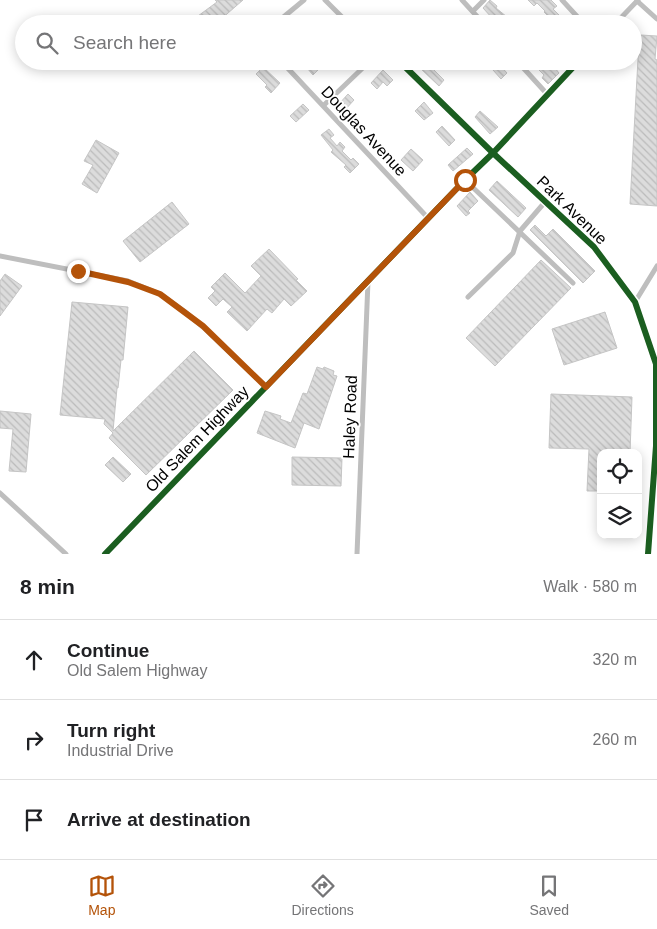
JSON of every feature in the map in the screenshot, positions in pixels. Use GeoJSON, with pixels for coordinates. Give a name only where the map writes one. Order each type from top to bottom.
{"type":"FeatureCollection","features":[{"type":"Feature","properties":{"kind":"street"},"geometry":{"type":"LineString","coordinates":[[286,15],[304,0]]}},
{"type":"Feature","properties":{"kind":"street"},"geometry":{"type":"LineString","coordinates":[[325,0],[340,15]]}},
{"type":"Feature","properties":{"kind":"street"},"geometry":{"type":"LineString","coordinates":[[462,0],[476,15]]}},
{"type":"Feature","properties":{"kind":"street"},"geometry":{"type":"LineString","coordinates":[[473,11],[484,0]]}},
{"type":"Feature","properties":{"kind":"street"},"geometry":{"type":"LineString","coordinates":[[562,0],[576,15]]}},
{"type":"Feature","properties":{"kind":"street"},"geometry":{"type":"LineString","coordinates":[[624,15],[637,1],[657,19]]}},
{"type":"Feature","properties":{"kind":"street","name":"Douglas Avenue"},"geometry":{"type":"LineString","coordinates":[[290,70],[428,218]]}},
{"type":"Feature","properties":{"kind":"street"},"geometry":{"type":"LineString","coordinates":[[324,106],[361,70]]}},
{"type":"Feature","properties":{"kind":"street","name":"Park Avenue"},"geometry":{"type":"LineString","coordinates":[[408,70],[493,153],[594,247],[636,302],[656,364],[656,446],[648,554]]}},
{"type":"Feature","properties":{"kind":"street"},"geometry":{"type":"LineString","coordinates":[[525,70],[547,94]]}},
{"type":"Feature","properties":{"kind":"street","name":"Old Salem Highway"},"geometry":{"type":"LineString","coordinates":[[105,554],[428,218],[493,153],[570,70]]}},
{"type":"Feature","properties":{"kind":"street"},"geometry":{"type":"LineString","coordinates":[[465,180],[573,283]]}},
{"type":"Feature","properties":{"kind":"street"},"geometry":{"type":"LineString","coordinates":[[468,297],[513,253],[520,231],[545,202]]}},
{"type":"Feature","properties":{"kind":"street"},"geometry":{"type":"LineString","coordinates":[[0,256],[128,282],[160,294],[203,326],[266,387]]}},
{"type":"Feature","properties":{"kind":"street"},"geometry":{"type":"LineString","coordinates":[[636,302],[657,266]]}},
{"type":"Feature","properties":{"kind":"street","name":"Haley Road"},"geometry":{"type":"LineString","coordinates":[[358,554],[368,281]]}},
{"type":"Feature","properties":{"kind":"street"},"geometry":{"type":"LineString","coordinates":[[0,493],[66,554]]}},
{"type":"Feature","properties":{"kind":"building"},"geometry":{"type":"Polygon","coordinates":[[[215,0],[243,0],[226,15],[199,15],[217,2],[215,0]]]}},
{"type":"Feature","properties":{"kind":"building"},"geometry":{"type":"Polygon","coordinates":[[[490,0],[505,15],[489,15],[483,8],[490,0]]]}},
{"type":"Feature","properties":{"kind":"building"},"geometry":{"type":"Polygon","coordinates":[[[528,0],[551,0],[557,6],[553,9],[559,15],[547,15],[537,3],[534,6],[528,0]]]}},
{"type":"Feature","properties":{"kind":"building"},"geometry":{"type":"Polygon","coordinates":[[[642,35],[657,36],[655,59],[657,60],[657,206],[630,204],[637,70],[642,70],[642,35]]]}},
{"type":"Feature","properties":{"kind":"building"},"geometry":{"type":"Polygon","coordinates":[[[260,70],[266,70],[280,83],[271,93],[265,87],[267,85],[256,74],[260,70]]]}},
{"type":"Feature","properties":{"kind":"building"},"geometry":{"type":"Polygon","coordinates":[[[309,70],[318,70],[313,75],[309,70]]]}},
{"type":"Feature","properties":{"kind":"building"},"geometry":{"type":"Polygon","coordinates":[[[383,70],[393,80],[387,86],[383,82],[377,89],[371,83],[383,70]]]}},
{"type":"Feature","properties":{"kind":"building"},"geometry":{"type":"Polygon","coordinates":[[[422,70],[434,70],[444,80],[439,86],[422,70]]]}},
{"type":"Feature","properties":{"kind":"building"},"geometry":{"type":"Polygon","coordinates":[[[493,70],[504,70],[507,73],[501,79],[493,70]]]}},
{"type":"Feature","properties":{"kind":"building"},"geometry":{"type":"Polygon","coordinates":[[[539,70],[557,70],[559,73],[548,84],[542,78],[544,75],[539,70]]]}},
{"type":"Feature","properties":{"kind":"building"},"geometry":{"type":"Polygon","coordinates":[[[348,94],[354,100],[344,111],[338,105],[348,94]]]}},
{"type":"Feature","properties":{"kind":"building"},"geometry":{"type":"Polygon","coordinates":[[[424,102],[433,113],[424,120],[415,111],[424,102]]]}},
{"type":"Feature","properties":{"kind":"building"},"geometry":{"type":"Polygon","coordinates":[[[303,104],[309,110],[296,122],[290,116],[303,104]]]}},
{"type":"Feature","properties":{"kind":"building"},"geometry":{"type":"Polygon","coordinates":[[[480,111],[498,127],[490,134],[475,117],[480,111]]]}},
{"type":"Feature","properties":{"kind":"building"},"geometry":{"type":"Polygon","coordinates":[[[442,126],[455,140],[449,146],[436,132],[442,126]]]}},
{"type":"Feature","properties":{"kind":"building"},"geometry":{"type":"Polygon","coordinates":[[[329,129],[334,135],[330,138],[337,146],[340,142],[345,147],[342,151],[351,160],[353,158],[359,164],[350,173],[344,167],[346,165],[331,152],[333,150],[321,135],[329,129]]]}},
{"type":"Feature","properties":{"kind":"building"},"geometry":{"type":"Polygon","coordinates":[[[96,140],[119,153],[97,193],[82,184],[93,165],[84,161],[96,140]]]}},
{"type":"Feature","properties":{"kind":"building"},"geometry":{"type":"Polygon","coordinates":[[[467,148],[473,154],[453,171],[448,165],[467,148]]]}},
{"type":"Feature","properties":{"kind":"building"},"geometry":{"type":"Polygon","coordinates":[[[411,149],[423,160],[413,171],[401,160],[411,149]]]}},
{"type":"Feature","properties":{"kind":"building"},"geometry":{"type":"Polygon","coordinates":[[[497,181],[526,208],[518,217],[489,190],[497,181]]]}},
{"type":"Feature","properties":{"kind":"building"},"geometry":{"type":"Polygon","coordinates":[[[470,192],[478,201],[468,211],[470,213],[466,216],[457,206],[470,192]]]}},
{"type":"Feature","properties":{"kind":"building"},"geometry":{"type":"Polygon","coordinates":[[[172,202],[189,224],[140,262],[123,241],[172,202]]]}},
{"type":"Feature","properties":{"kind":"building"},"geometry":{"type":"Polygon","coordinates":[[[535,225],[546,236],[553,229],[595,271],[583,283],[530,230],[535,225]]]}},
{"type":"Feature","properties":{"kind":"building"},"geometry":{"type":"Polygon","coordinates":[[[269,249],[307,291],[291,306],[284,299],[272,313],[267,309],[247,331],[227,312],[232,307],[223,299],[216,306],[208,298],[215,291],[211,287],[225,273],[245,293],[261,276],[251,266],[269,249]]]}},
{"type":"Feature","properties":{"kind":"building"},"geometry":{"type":"Polygon","coordinates":[[[541,260],[571,288],[495,366],[466,338],[541,260]]]}},
{"type":"Feature","properties":{"kind":"building"},"geometry":{"type":"Polygon","coordinates":[[[5,274],[22,286],[0,316],[0,281],[5,274]]]}},
{"type":"Feature","properties":{"kind":"building"},"geometry":{"type":"Polygon","coordinates":[[[72,302],[128,307],[113,431],[194,351],[233,390],[146,475],[109,438],[113,433],[104,424],[105,419],[60,415],[72,302]]]}},
{"type":"Feature","properties":{"kind":"building"},"geometry":{"type":"Polygon","coordinates":[[[605,312],[617,348],[564,365],[552,329],[605,312]]]}},
{"type":"Feature","properties":{"kind":"building"},"geometry":{"type":"Polygon","coordinates":[[[317,367],[323,369],[324,367],[334,371],[333,375],[337,376],[319,429],[304,423],[295,448],[257,433],[265,411],[281,416],[280,419],[291,423],[303,393],[307,394],[317,367]]]}},
{"type":"Feature","properties":{"kind":"building"},"geometry":{"type":"Polygon","coordinates":[[[551,394],[632,397],[630,449],[597,449],[597,491],[587,491],[589,449],[549,448],[551,394]]]}},
{"type":"Feature","properties":{"kind":"building"},"geometry":{"type":"Polygon","coordinates":[[[0,411],[31,414],[26,472],[9,471],[13,429],[0,428],[0,411]]]}},
{"type":"Feature","properties":{"kind":"building"},"geometry":{"type":"Polygon","coordinates":[[[113,457],[131,474],[123,482],[105,465],[113,457]]]}},
{"type":"Feature","properties":{"kind":"building"},"geometry":{"type":"Polygon","coordinates":[[[292,457],[342,458],[341,486],[292,485],[292,457]]]}},
{"type":"Feature","properties":{"kind":"cycle path"},"geometry":{"type":"LineString","coordinates":[[408,70],[493,153],[594,247],[635,302],[656,364],[656,446],[648,554]]}},
{"type":"Feature","properties":{"kind":"cycle path"},"geometry":{"type":"LineString","coordinates":[[105,554],[493,153],[571,70]]}},
{"type":"Feature","properties":{"kind":"route"},"geometry":{"type":"LineString","coordinates":[[78,271],[128,282],[160,294],[203,326],[266,387],[465,180]]}}]}
